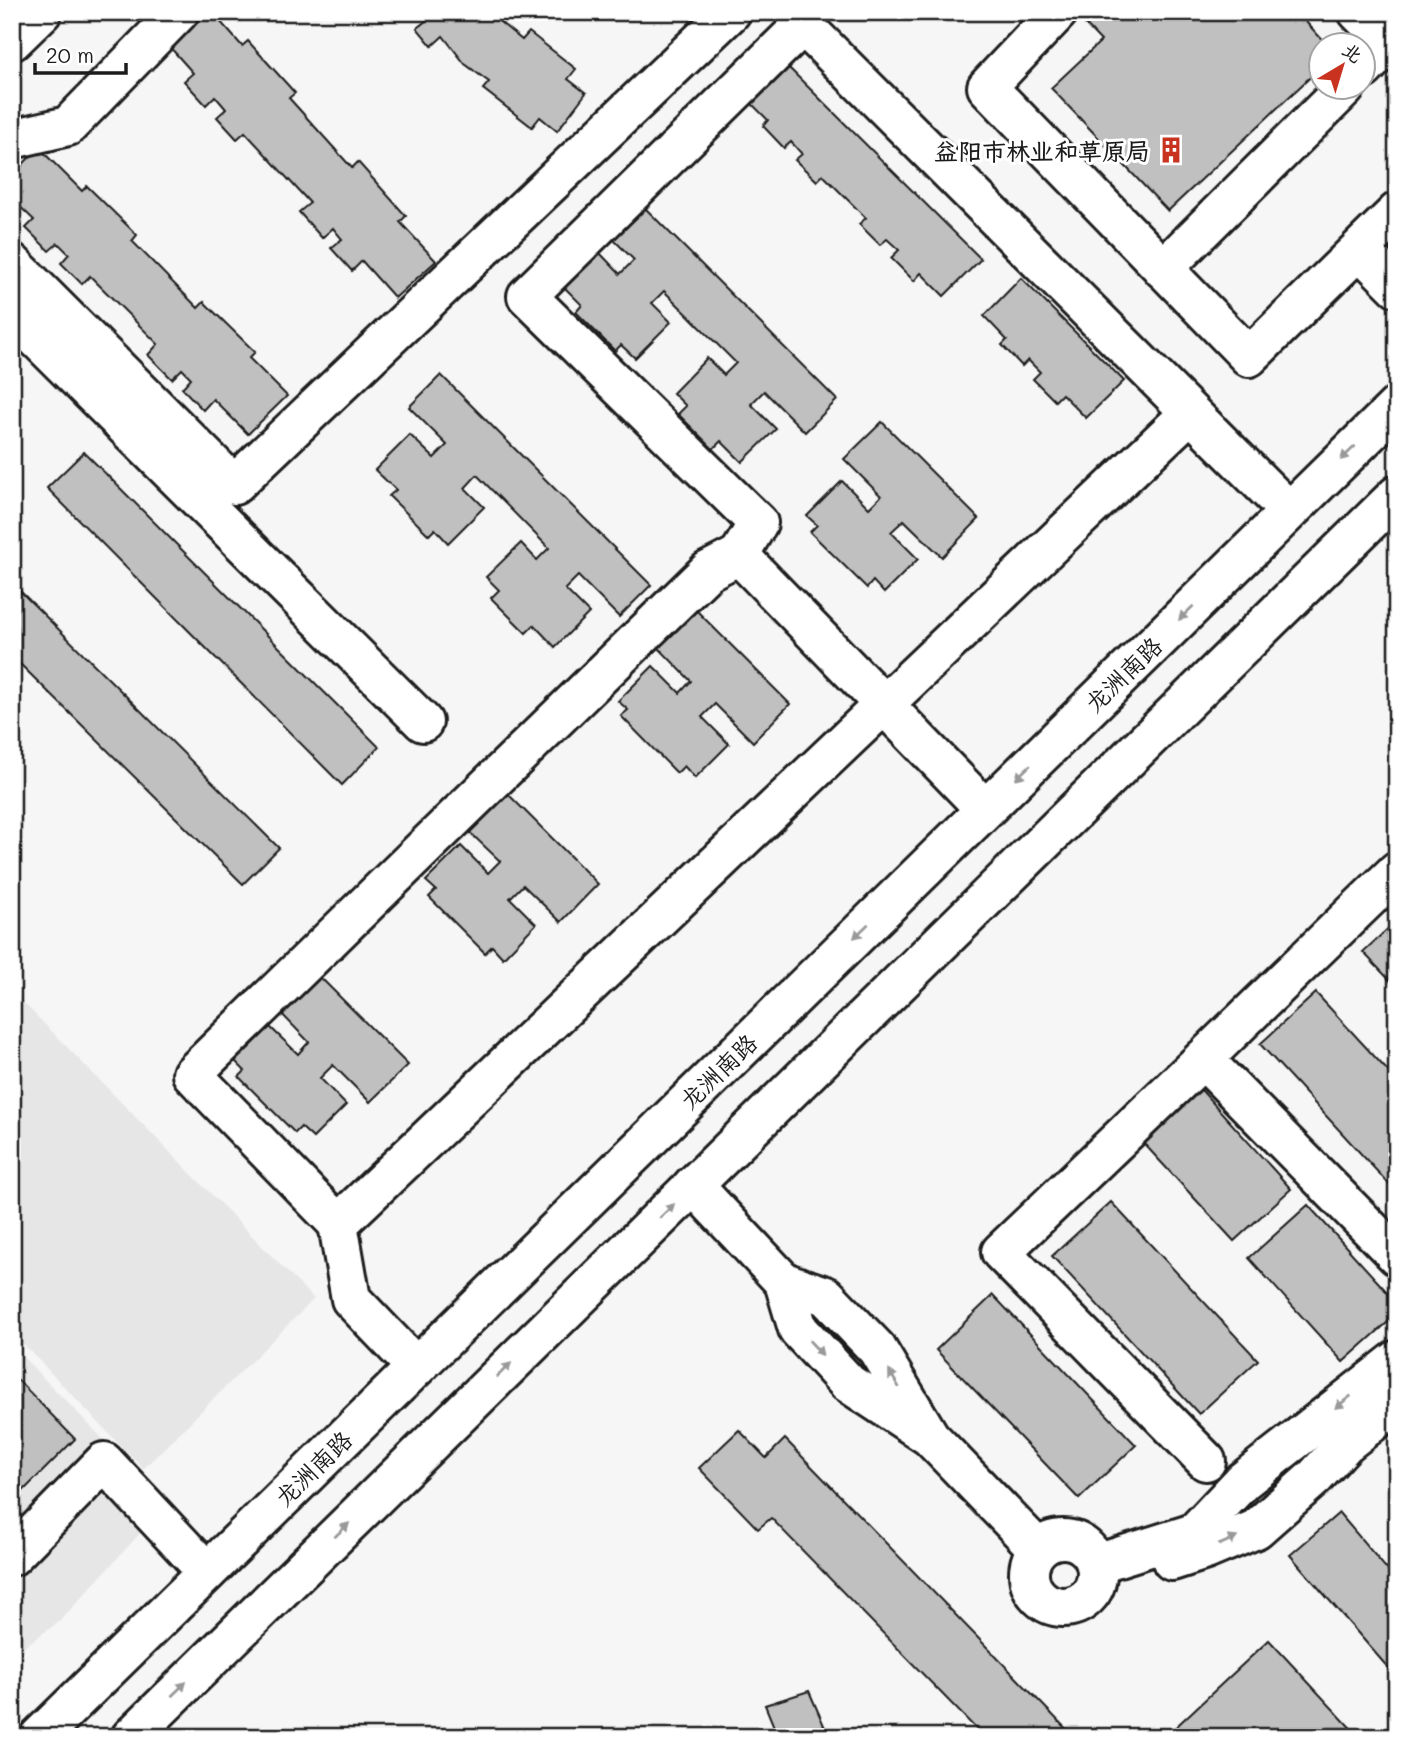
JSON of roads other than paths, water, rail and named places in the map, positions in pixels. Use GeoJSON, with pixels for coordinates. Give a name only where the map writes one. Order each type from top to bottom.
{"type":"FeatureCollection","features":[{"type":"Feature","properties":{"kind":"street"},"geometry":{"type":"LineString","coordinates":[[12,41],[42,12]]}},
{"type":"Feature","properties":{"kind":"street"},"geometry":{"type":"LineString","coordinates":[[12,139],[68,126],[179,12]]}},
{"type":"Feature","properties":{"kind":"street"},"geometry":{"type":"LineString","coordinates":[[12,263],[234,485],[732,12]]}},
{"type":"Feature","properties":{"kind":"street"},"geometry":{"type":"LineString","coordinates":[[1058,12],[987,87],[1249,357],[1397,212]]}},
{"type":"Feature","properties":{"kind":"street"},"geometry":{"type":"LineString","coordinates":[[1358,12],[1383,54]]}},
{"type":"Feature","properties":{"kind":"street"},"geometry":{"type":"LineString","coordinates":[[416,1367],[351,1299],[338,1224],[192,1074],[708,571],[739,555],[758,523],[527,296],[803,25],[1289,511]]}},
{"type":"Feature","properties":{"kind":"street"},"geometry":{"type":"LineString","coordinates":[[1163,269],[1331,102]]}},
{"type":"Feature","properties":{"kind":"street"},"geometry":{"type":"LineString","coordinates":[[1360,250],[1397,287]]}},
{"type":"Feature","properties":{"kind":"street"},"geometry":{"type":"LineString","coordinates":[[12,314],[423,722]]}},
{"type":"Feature","properties":{"kind":"street","name":"龙洲南路"},"geometry":{"type":"LineString","coordinates":[[39,1737],[1397,406]]}},
{"type":"Feature","properties":{"kind":"street"},"geometry":{"type":"LineString","coordinates":[[338,1224],[1190,413]]}},
{"type":"Feature","properties":{"kind":"street"},"geometry":{"type":"LineString","coordinates":[[131,1737],[1397,495]]}},
{"type":"Feature","properties":{"kind":"street"},"geometry":{"type":"LineString","coordinates":[[739,555],[985,809]]}},
{"type":"Feature","properties":{"kind":"street"},"geometry":{"type":"LineString","coordinates":[[1206,1461],[1001,1252],[1397,870]]}},
{"type":"Feature","properties":{"kind":"street"},"geometry":{"type":"LineString","coordinates":[[1203,1059],[1397,1256]]}},
{"type":"Feature","properties":{"kind":"street"},"geometry":{"type":"LineString","coordinates":[[693,1185],[784,1282],[826,1297],[877,1349],[930,1437],[1038,1549]]}},
{"type":"Feature","properties":{"kind":"street"},"geometry":{"type":"LineString","coordinates":[[1095,1576],[1195,1533],[1242,1480],[1397,1360]]}},
{"type":"Feature","properties":{"kind":"street"},"geometry":{"type":"LineString","coordinates":[[1095,1576],[1206,1550],[1255,1529],[1315,1477],[1345,1444],[1397,1404]]}},
{"type":"Feature","properties":{"kind":"street"},"geometry":{"type":"LineString","coordinates":[[12,1556],[104,1462],[207,1572]]}},
{"type":"Feature","properties":{"kind":"street"},"geometry":{"type":"LineString","coordinates":[[1059,1539],[1072,1540],[1091,1553],[1095,1576],[1087,1597],[1066,1607],[1043,1601],[1029,1582],[1031,1559],[1038,1549],[1059,1539]]}},
{"type":"Feature","properties":{"kind":"place","name":"益阳市林业和草原局"},"geometry":{"type":"Point","coordinates":[1171,150]}}]}
